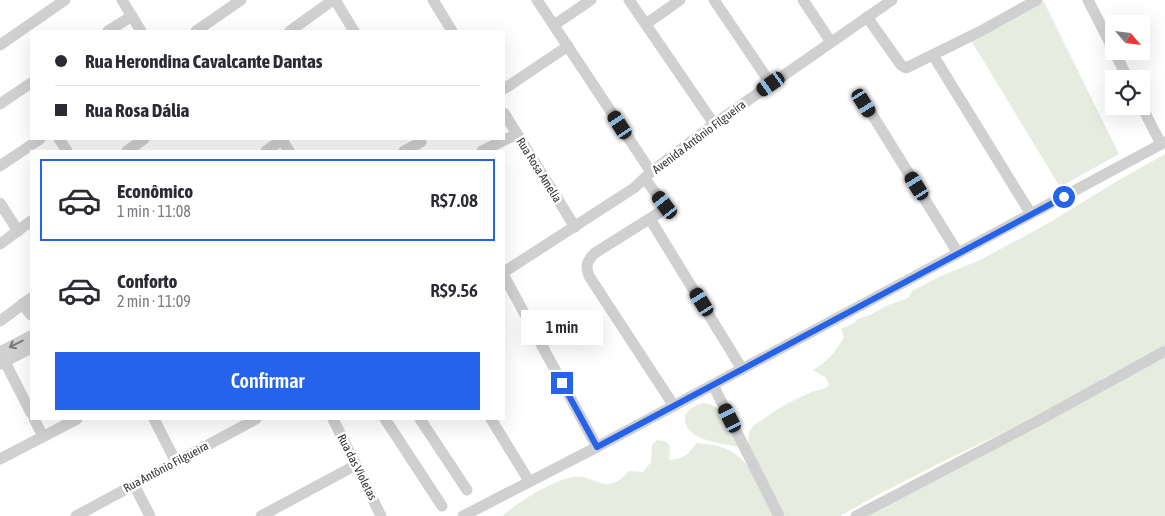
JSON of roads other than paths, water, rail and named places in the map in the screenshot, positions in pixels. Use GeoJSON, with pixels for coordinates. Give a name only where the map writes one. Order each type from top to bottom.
{"type":"FeatureCollection","features":[{"type":"Feature","properties":{"kind":"street"},"geometry":{"type":"LineString","coordinates":[[0,45],[65,0]]}},
{"type":"Feature","properties":{"kind":"street"},"geometry":{"type":"LineString","coordinates":[[122,0],[140,30]]}},
{"type":"Feature","properties":{"kind":"street"},"geometry":{"type":"LineString","coordinates":[[197,30],[241,0]]}},
{"type":"Feature","properties":{"kind":"street"},"geometry":{"type":"LineString","coordinates":[[291,30],[334,0],[353,30]]}},
{"type":"Feature","properties":{"kind":"street"},"geometry":{"type":"LineString","coordinates":[[433,0],[451,30]]}},
{"type":"Feature","properties":{"kind":"street"},"geometry":{"type":"LineString","coordinates":[[537,0],[568,46],[665,207],[650,219],[595,253],[587,263],[589,276],[674,406]]}},
{"type":"Feature","properties":{"kind":"street"},"geometry":{"type":"LineString","coordinates":[[554,25],[592,0]]}},
{"type":"Feature","properties":{"kind":"street"},"geometry":{"type":"LineString","coordinates":[[629,0],[714,124]]}},
{"type":"Feature","properties":{"kind":"street"},"geometry":{"type":"LineString","coordinates":[[646,24],[680,0]]}},
{"type":"Feature","properties":{"kind":"street"},"geometry":{"type":"LineString","coordinates":[[714,0],[771,84]]}},
{"type":"Feature","properties":{"kind":"street"},"geometry":{"type":"LineString","coordinates":[[803,0],[831,42]]}},
{"type":"Feature","properties":{"kind":"street","name":"Avenida Antônio Filgueira"},"geometry":{"type":"LineString","coordinates":[[505,271],[575,227],[648,176],[714,124],[891,0]]}},
{"type":"Feature","properties":{"kind":"street"},"geometry":{"type":"LineString","coordinates":[[867,18],[903,67],[908,67],[979,32],[1037,0]]}},
{"type":"Feature","properties":{"kind":"street"},"geometry":{"type":"LineString","coordinates":[[1088,0],[1105,33]]}},
{"type":"Feature","properties":{"kind":"street"},"geometry":{"type":"LineString","coordinates":[[110,30],[132,16]]}},
{"type":"Feature","properties":{"kind":"street"},"geometry":{"type":"LineString","coordinates":[[505,88],[568,46]]}},
{"type":"Feature","properties":{"kind":"street"},"geometry":{"type":"LineString","coordinates":[[932,55],[1031,214]]}},
{"type":"Feature","properties":{"kind":"street"},"geometry":{"type":"LineString","coordinates":[[0,104],[30,84]]}},
{"type":"Feature","properties":{"kind":"street"},"geometry":{"type":"LineString","coordinates":[[864,103],[958,253]]}},
{"type":"Feature","properties":{"kind":"street","name":"Rua Rosa Amelia"},"geometry":{"type":"LineString","coordinates":[[505,115],[575,227]]}},
{"type":"Feature","properties":{"kind":"street"},"geometry":{"type":"LineString","coordinates":[[463,516],[674,406],[1163,143],[1147,115]]}},
{"type":"Feature","properties":{"kind":"street"},"geometry":{"type":"LineString","coordinates":[[505,140],[517,134]]}},
{"type":"Feature","properties":{"kind":"street"},"geometry":{"type":"LineString","coordinates":[[0,166],[39,140]]}},
{"type":"Feature","properties":{"kind":"street"},"geometry":{"type":"LineString","coordinates":[[128,150],[143,140]]}},
{"type":"Feature","properties":{"kind":"street"},"geometry":{"type":"LineString","coordinates":[[267,150],[281,140]]}},
{"type":"Feature","properties":{"kind":"street"},"geometry":{"type":"LineString","coordinates":[[484,150],[505,140]]}},
{"type":"Feature","properties":{"kind":"street"},"geometry":{"type":"LineString","coordinates":[[407,150],[422,144]]}},
{"type":"Feature","properties":{"kind":"street"},"geometry":{"type":"LineString","coordinates":[[0,203],[18,231]]}},
{"type":"Feature","properties":{"kind":"street"},"geometry":{"type":"LineString","coordinates":[[650,219],[742,369]]}},
{"type":"Feature","properties":{"kind":"street"},"geometry":{"type":"LineString","coordinates":[[0,244],[30,222]]}},
{"type":"Feature","properties":{"kind":"street"},"geometry":{"type":"LineString","coordinates":[[506,284],[597,447]]}},
{"type":"Feature","properties":{"kind":"street"},"geometry":{"type":"LineString","coordinates":[[0,321],[27,301]]}},
{"type":"Feature","properties":{"kind":"street"},"geometry":{"type":"LineString","coordinates":[[2,359],[30,337]]}},
{"type":"Feature","properties":{"kind":"street"},"geometry":{"type":"LineString","coordinates":[[2,359],[30,348]]}},
{"type":"Feature","properties":{"kind":"street"},"geometry":{"type":"LineString","coordinates":[[856,516],[1034,423],[1165,351]]}},
{"type":"Feature","properties":{"kind":"street"},"geometry":{"type":"LineString","coordinates":[[2,359],[30,411]]}},
{"type":"Feature","properties":{"kind":"street"},"geometry":{"type":"LineString","coordinates":[[713,385],[779,516]]}},
{"type":"Feature","properties":{"kind":"street"},"geometry":{"type":"LineString","coordinates":[[35,420],[43,436]]}},
{"type":"Feature","properties":{"kind":"street"},"geometry":{"type":"LineString","coordinates":[[1,455],[75,420]]}},
{"type":"Feature","properties":{"kind":"street"},"geometry":{"type":"LineString","coordinates":[[155,420],[176,462]]}},
{"type":"Feature","properties":{"kind":"street","name":"Rua Antônio Filgueira"},"geometry":{"type":"LineString","coordinates":[[76,516],[254,420]]}},
{"type":"Feature","properties":{"kind":"street","name":"Rua das Violetas"},"geometry":{"type":"LineString","coordinates":[[334,420],[382,516]]}},
{"type":"Feature","properties":{"kind":"street"},"geometry":{"type":"LineString","coordinates":[[386,420],[442,506]]}},
{"type":"Feature","properties":{"kind":"street"},"geometry":{"type":"LineString","coordinates":[[421,420],[467,490]]}},
{"type":"Feature","properties":{"kind":"street"},"geometry":{"type":"LineString","coordinates":[[492,420],[529,481]]}},
{"type":"Feature","properties":{"kind":"street"},"geometry":{"type":"LineString","coordinates":[[261,516],[356,465]]}},
{"type":"Feature","properties":{"kind":"street"},"geometry":{"type":"LineString","coordinates":[[134,485],[150,516]]}}]}
